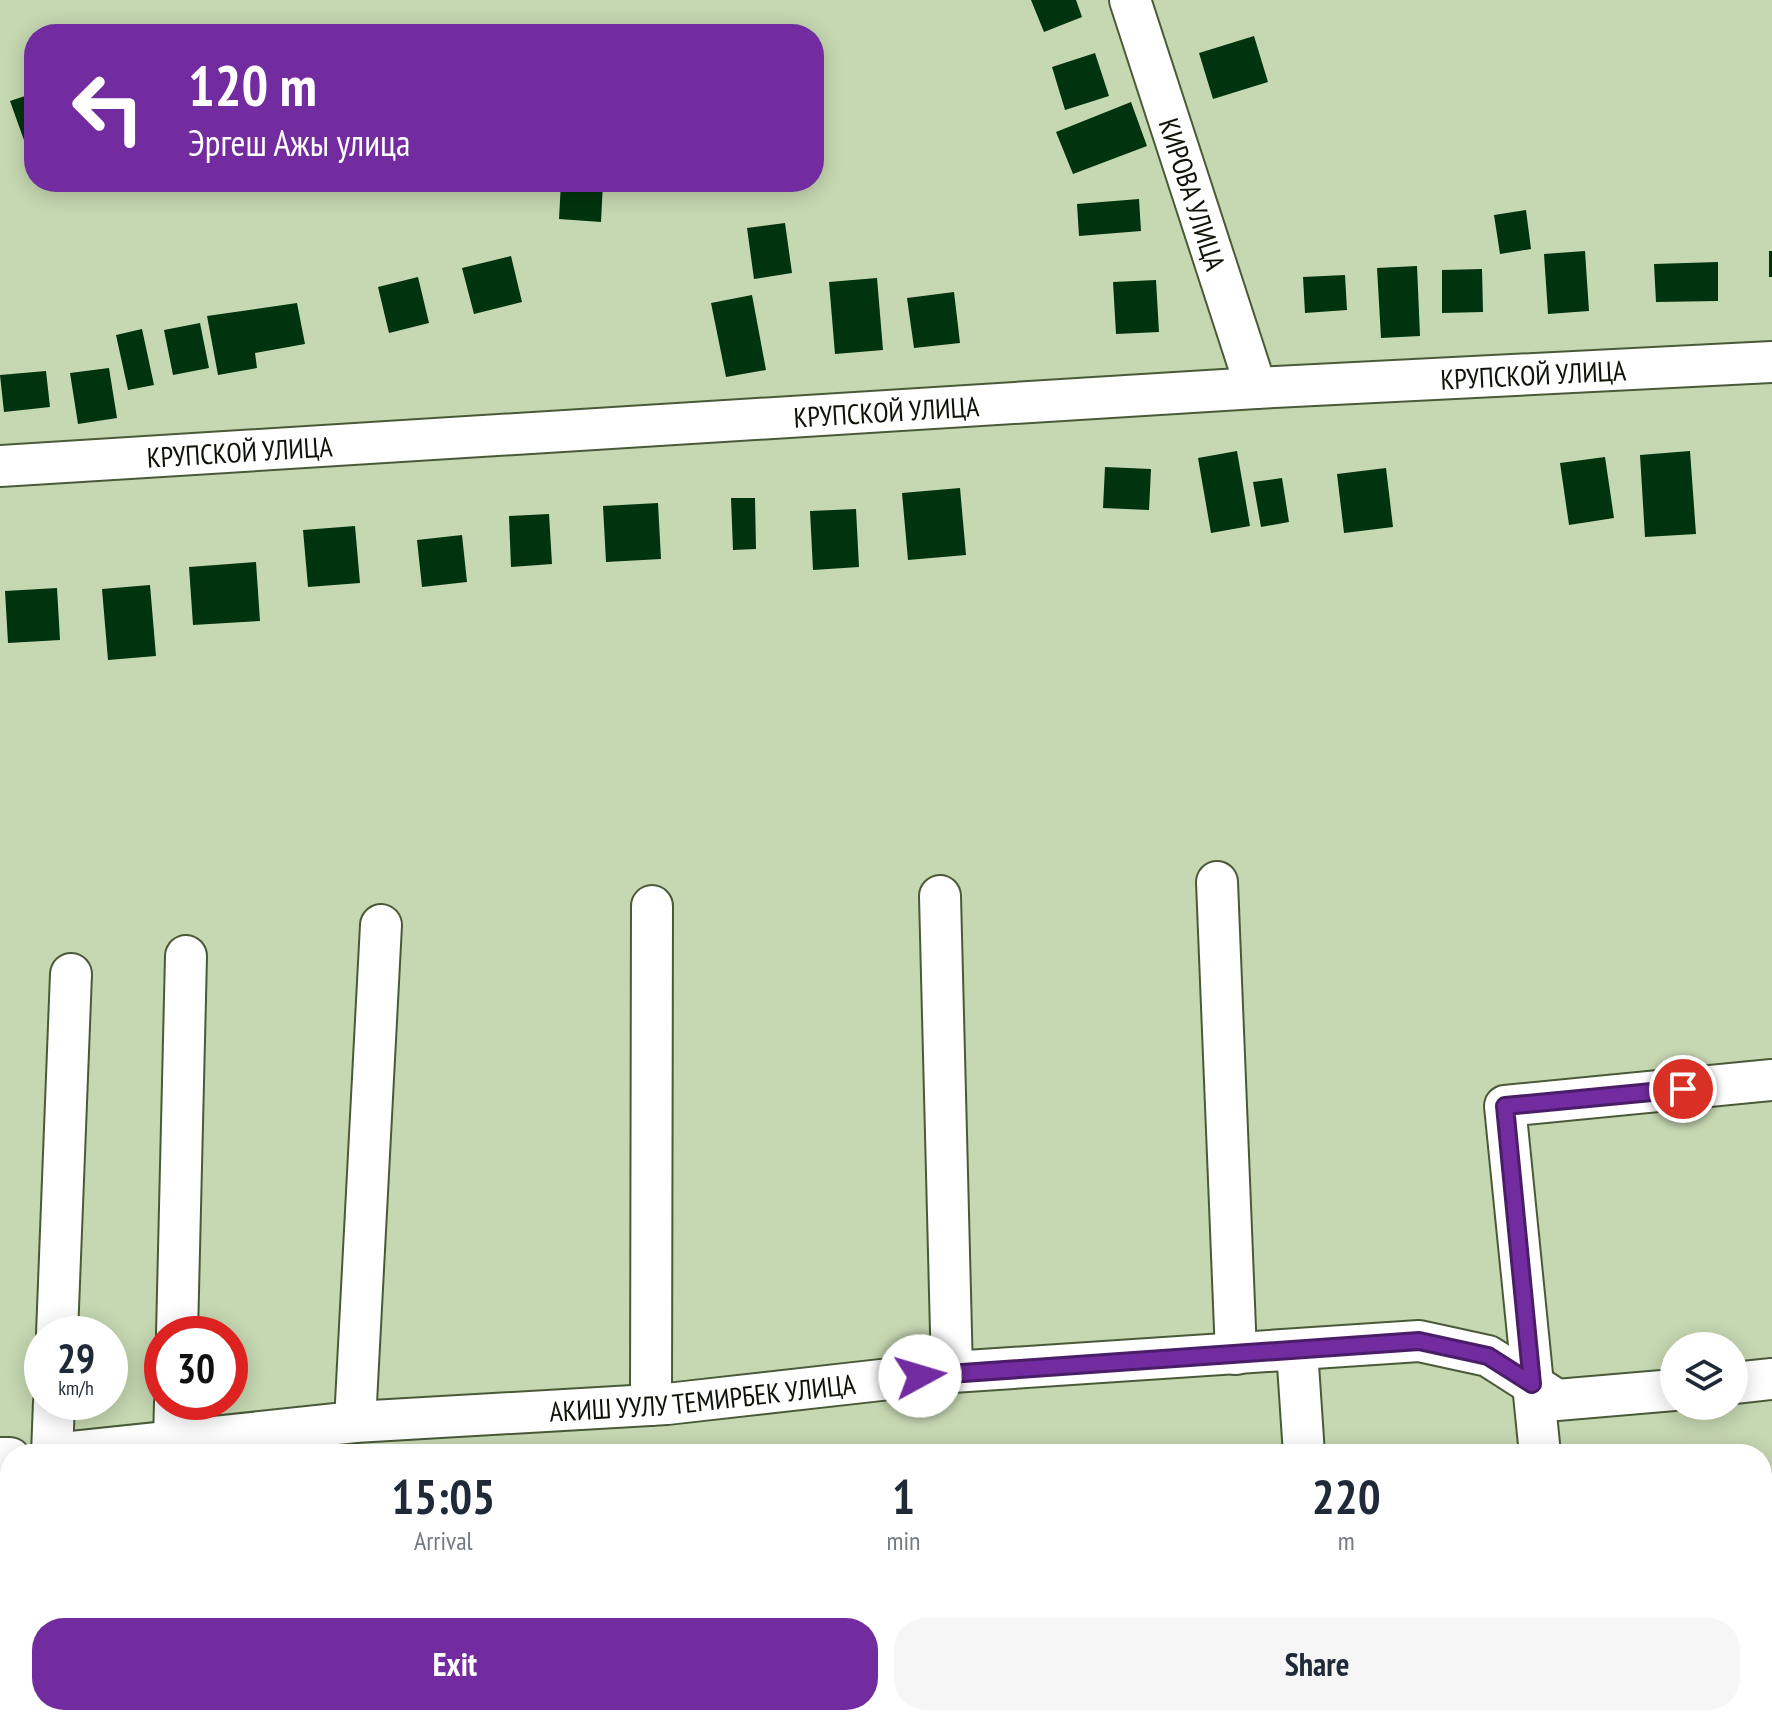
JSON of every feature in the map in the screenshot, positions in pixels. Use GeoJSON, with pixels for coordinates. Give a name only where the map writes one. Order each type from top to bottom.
{"type":"FeatureCollection","features":[{"type":"Feature","properties":{"kind":"street","name":"КИРОВА УЛИЦА"},"geometry":{"type":"LineString","coordinates":[[1130,0],[1256,388]]}},
{"type":"Feature","properties":{"kind":"street","name":"КРУПСКОЙ УЛИЦА"},"geometry":{"type":"LineString","coordinates":[[0,466],[1256,388],[1772,362]]}},
{"type":"Feature","properties":{"kind":"street"},"geometry":{"type":"LineString","coordinates":[[1217,882],[1236,1354]]}},
{"type":"Feature","properties":{"kind":"street"},"geometry":{"type":"LineString","coordinates":[[940,896],[952,1372]]}},
{"type":"Feature","properties":{"kind":"street"},"geometry":{"type":"LineString","coordinates":[[651,1405],[652,906]]}},
{"type":"Feature","properties":{"kind":"street"},"geometry":{"type":"LineString","coordinates":[[355,1422],[381,925]]}},
{"type":"Feature","properties":{"kind":"street"},"geometry":{"type":"LineString","coordinates":[[177,1316],[186,956]]}},
{"type":"Feature","properties":{"kind":"street"},"geometry":{"type":"LineString","coordinates":[[58,1316],[71,974]]}},
{"type":"Feature","properties":{"kind":"street"},"geometry":{"type":"LineString","coordinates":[[1539,1444],[1505,1106],[1772,1080]]}},
{"type":"Feature","properties":{"kind":"street","name":"АКИШ УУЛУ ТЕМИРБЕК УЛИЦА"},"geometry":{"type":"LineString","coordinates":[[146,1444],[355,1422],[651,1405],[952,1372],[1419,1341],[1488,1356],[1557,1400],[1660,1391]]}},
{"type":"Feature","properties":{"kind":"street"},"geometry":{"type":"LineString","coordinates":[[1297,1350],[1303,1444]]}},
{"type":"Feature","properties":{"kind":"street"},"geometry":{"type":"LineString","coordinates":[[1748,1382],[1772,1379]]}},
{"type":"Feature","properties":{"kind":"street"},"geometry":{"type":"LineString","coordinates":[[53,1444],[54,1420]]}},
{"type":"Feature","properties":{"kind":"street"},"geometry":{"type":"LineString","coordinates":[[174,1441],[175,1420]]}},
{"type":"Feature","properties":{"kind":"building"},"geometry":{"type":"Polygon","coordinates":[[[1031,0],[1076,0],[1082,17],[1044,32],[1031,0]]]}},
{"type":"Feature","properties":{"kind":"building"},"geometry":{"type":"Polygon","coordinates":[[[1254,36],[1268,82],[1213,99],[1199,53],[1254,36]]]}},
{"type":"Feature","properties":{"kind":"building"},"geometry":{"type":"Polygon","coordinates":[[[1095,53],[1109,96],[1065,110],[1052,67],[1095,53]]]}},
{"type":"Feature","properties":{"kind":"building"},"geometry":{"type":"Polygon","coordinates":[[[24,96],[24,140],[10,101],[24,96]]]}},
{"type":"Feature","properties":{"kind":"building"},"geometry":{"type":"Polygon","coordinates":[[[1131,102],[1147,146],[1073,174],[1056,132],[1131,102]]]}},
{"type":"Feature","properties":{"kind":"building"},"geometry":{"type":"Polygon","coordinates":[[[560,192],[602,192],[601,222],[559,219],[560,192]]]}},
{"type":"Feature","properties":{"kind":"building"},"geometry":{"type":"Polygon","coordinates":[[[1139,199],[1141,231],[1079,236],[1077,204],[1139,199]]]}},
{"type":"Feature","properties":{"kind":"building"},"geometry":{"type":"Polygon","coordinates":[[[1526,210],[1531,249],[1500,254],[1494,215],[1526,210]]]}},
{"type":"Feature","properties":{"kind":"building"},"geometry":{"type":"Polygon","coordinates":[[[785,223],[792,273],[754,279],[747,228],[785,223]]]}},
{"type":"Feature","properties":{"kind":"building"},"geometry":{"type":"Polygon","coordinates":[[[1585,251],[1589,311],[1548,314],[1544,254],[1585,251]]]}},
{"type":"Feature","properties":{"kind":"building"},"geometry":{"type":"Polygon","coordinates":[[[1769,251],[1772,251],[1772,277],[1769,277],[1769,251]]]}},
{"type":"Feature","properties":{"kind":"building"},"geometry":{"type":"Polygon","coordinates":[[[511,256],[522,302],[474,314],[462,268],[511,256]]]}},
{"type":"Feature","properties":{"kind":"building"},"geometry":{"type":"Polygon","coordinates":[[[1718,262],[1718,301],[1656,302],[1654,264],[1718,262]]]}},
{"type":"Feature","properties":{"kind":"building"},"geometry":{"type":"Polygon","coordinates":[[[1417,266],[1420,336],[1381,338],[1377,268],[1417,266]]]}},
{"type":"Feature","properties":{"kind":"building"},"geometry":{"type":"Polygon","coordinates":[[[1482,269],[1483,312],[1442,313],[1442,270],[1482,269]]]}},
{"type":"Feature","properties":{"kind":"building"},"geometry":{"type":"Polygon","coordinates":[[[1345,275],[1347,310],[1305,313],[1303,277],[1345,275]]]}},
{"type":"Feature","properties":{"kind":"building"},"geometry":{"type":"Polygon","coordinates":[[[418,277],[429,323],[389,333],[378,287],[418,277]]]}},
{"type":"Feature","properties":{"kind":"building"},"geometry":{"type":"Polygon","coordinates":[[[877,278],[883,350],[835,354],[829,282],[877,278]]]}},
{"type":"Feature","properties":{"kind":"building"},"geometry":{"type":"Polygon","coordinates":[[[1156,280],[1159,332],[1116,334],[1113,282],[1156,280]]]}},
{"type":"Feature","properties":{"kind":"building"},"geometry":{"type":"Polygon","coordinates":[[[954,292],[960,343],[914,348],[907,298],[954,292]]]}},
{"type":"Feature","properties":{"kind":"building"},"geometry":{"type":"Polygon","coordinates":[[[752,295],[766,370],[726,377],[711,303],[752,295]]]}},
{"type":"Feature","properties":{"kind":"building"},"geometry":{"type":"Polygon","coordinates":[[[297,303],[305,344],[255,353],[257,368],[218,375],[207,316],[297,303]]]}},
{"type":"Feature","properties":{"kind":"building"},"geometry":{"type":"Polygon","coordinates":[[[200,323],[209,368],[173,375],[164,330],[200,323]]]}},
{"type":"Feature","properties":{"kind":"building"},"geometry":{"type":"Polygon","coordinates":[[[142,329],[154,385],[128,390],[116,335],[142,329]]]}},
{"type":"Feature","properties":{"kind":"building"},"geometry":{"type":"Polygon","coordinates":[[[109,368],[117,418],[78,424],[70,373],[109,368]]]}},
{"type":"Feature","properties":{"kind":"building"},"geometry":{"type":"Polygon","coordinates":[[[46,371],[50,407],[4,412],[0,375],[46,371]]]}},
{"type":"Feature","properties":{"kind":"building"},"geometry":{"type":"Polygon","coordinates":[[[1237,451],[1250,526],[1211,533],[1198,458],[1237,451]]]}},
{"type":"Feature","properties":{"kind":"building"},"geometry":{"type":"Polygon","coordinates":[[[1690,451],[1696,534],[1645,537],[1640,455],[1690,451]]]}},
{"type":"Feature","properties":{"kind":"building"},"geometry":{"type":"Polygon","coordinates":[[[1605,457],[1614,518],[1569,525],[1560,463],[1605,457]]]}},
{"type":"Feature","properties":{"kind":"building"},"geometry":{"type":"Polygon","coordinates":[[[1105,467],[1151,469],[1149,510],[1103,508],[1105,467]]]}},
{"type":"Feature","properties":{"kind":"building"},"geometry":{"type":"Polygon","coordinates":[[[1386,468],[1393,527],[1344,533],[1337,474],[1386,468]]]}},
{"type":"Feature","properties":{"kind":"building"},"geometry":{"type":"Polygon","coordinates":[[[1282,478],[1289,522],[1261,527],[1253,482],[1282,478]]]}},
{"type":"Feature","properties":{"kind":"building"},"geometry":{"type":"Polygon","coordinates":[[[960,488],[966,555],[908,560],[902,493],[960,488]]]}},
{"type":"Feature","properties":{"kind":"building"},"geometry":{"type":"Polygon","coordinates":[[[731,498],[755,498],[756,549],[733,550],[731,498]]]}},
{"type":"Feature","properties":{"kind":"building"},"geometry":{"type":"Polygon","coordinates":[[[658,503],[661,559],[606,562],[603,506],[658,503]]]}},
{"type":"Feature","properties":{"kind":"building"},"geometry":{"type":"Polygon","coordinates":[[[856,509],[859,567],[813,570],[810,511],[856,509]]]}},
{"type":"Feature","properties":{"kind":"building"},"geometry":{"type":"Polygon","coordinates":[[[549,514],[552,564],[511,567],[509,516],[549,514]]]}},
{"type":"Feature","properties":{"kind":"building"},"geometry":{"type":"Polygon","coordinates":[[[355,526],[360,583],[308,587],[303,530],[355,526]]]}},
{"type":"Feature","properties":{"kind":"building"},"geometry":{"type":"Polygon","coordinates":[[[462,535],[467,582],[422,587],[417,540],[462,535]]]}},
{"type":"Feature","properties":{"kind":"building"},"geometry":{"type":"Polygon","coordinates":[[[256,562],[260,621],[193,625],[189,567],[256,562]]]}},
{"type":"Feature","properties":{"kind":"building"},"geometry":{"type":"Polygon","coordinates":[[[150,585],[156,656],[108,660],[102,589],[150,585]]]}},
{"type":"Feature","properties":{"kind":"building"},"geometry":{"type":"Polygon","coordinates":[[[57,588],[60,640],[8,643],[5,591],[57,588]]]}},
{"type":"Feature","properties":{"kind":"route"},"geometry":{"type":"LineString","coordinates":[[920,1376],[1419,1341],[1488,1356],[1532,1384],[1505,1106],[1683,1089]]}}]}
